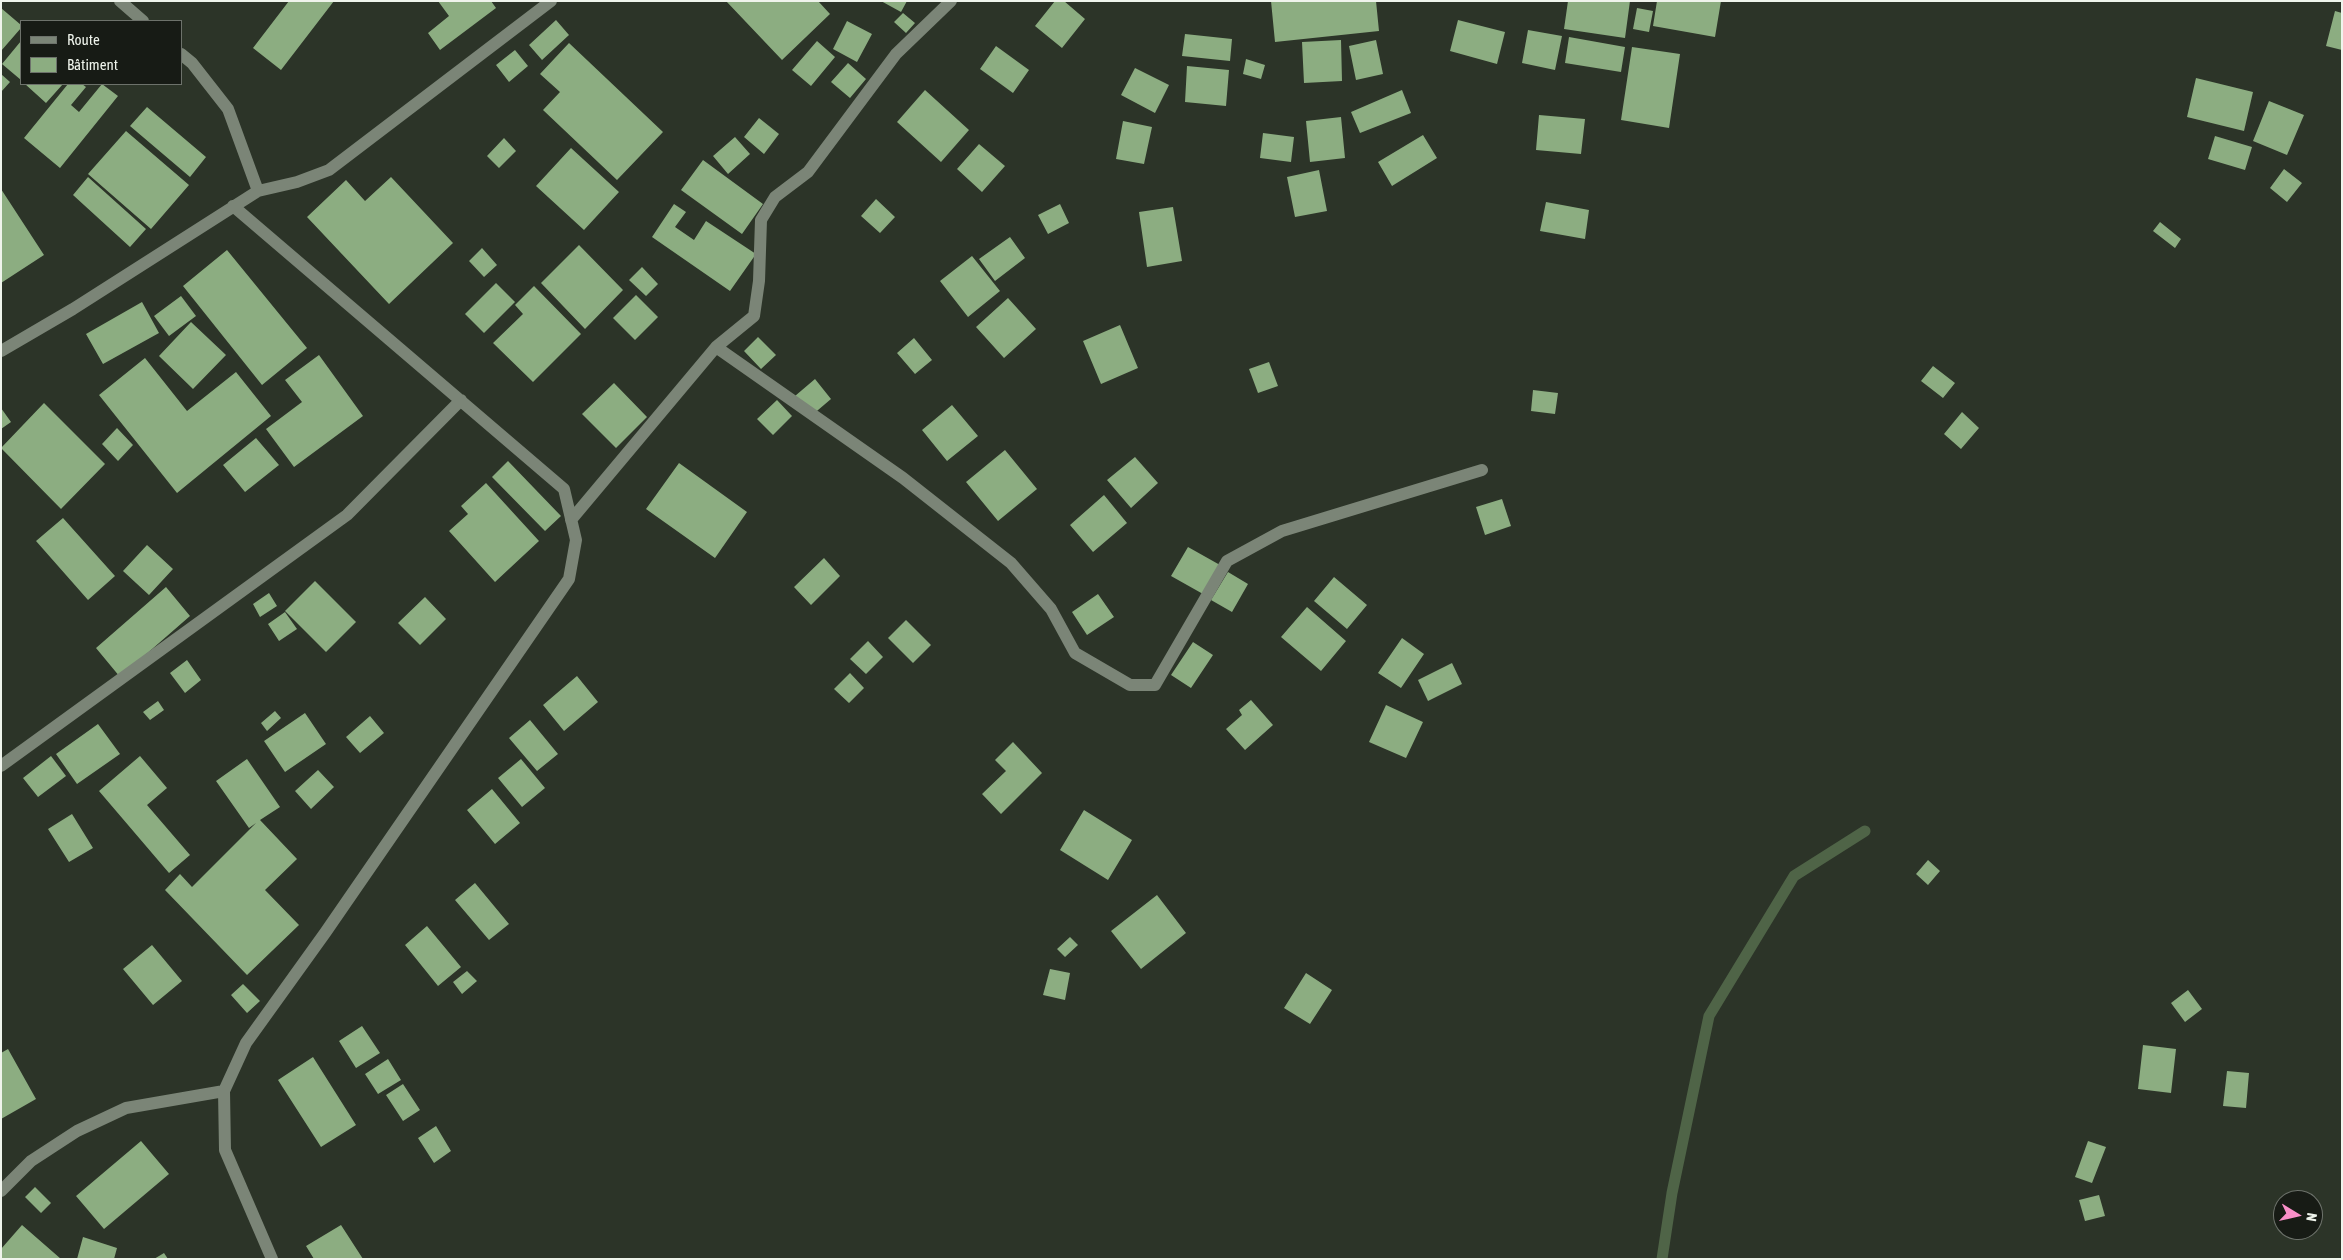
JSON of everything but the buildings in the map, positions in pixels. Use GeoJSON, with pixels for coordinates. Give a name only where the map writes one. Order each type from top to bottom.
{"type":"FeatureCollection","features":[{"type":"Feature","properties":{"kind":"street"},"geometry":{"type":"LineString","coordinates":[[120,1],[142,20]]}},
{"type":"Feature","properties":{"kind":"street"},"geometry":{"type":"LineString","coordinates":[[1,351],[73,309],[258,191],[297,182],[329,170],[551,1]]}},
{"type":"Feature","properties":{"kind":"street"},"geometry":{"type":"LineString","coordinates":[[571,520],[716,347],[754,316],[759,281],[761,220],[775,197],[808,172],[896,54],[951,1]]}},
{"type":"Feature","properties":{"kind":"street"},"geometry":{"type":"LineString","coordinates":[[182,55],[192,63],[228,109],[258,191]]}},
{"type":"Feature","properties":{"kind":"street"},"geometry":{"type":"LineString","coordinates":[[233,206],[564,490],[576,540],[569,579],[325,933],[246,1043],[224,1091],[225,1150],[272,1259]]}},
{"type":"Feature","properties":{"kind":"street"},"geometry":{"type":"LineString","coordinates":[[716,347],[903,478],[1011,563],[1051,609],[1075,652],[1130,685],[1155,685],[1227,561],[1282,532],[1482,470]]}},
{"type":"Feature","properties":{"kind":"street"},"geometry":{"type":"LineString","coordinates":[[1,766],[347,515],[461,400]]}},
{"type":"Feature","properties":{"kind":"street"},"geometry":{"type":"LineString","coordinates":[[1,1191],[31,1161],[46,1151],[77,1131],[126,1108],[224,1091]]}},
{"type":"Feature","properties":{"kind":"waterway"},"geometry":{"type":"LineString","coordinates":[[1662,1259],[1672,1193],[1709,1016],[1794,876],[1865,831]]}}]}
